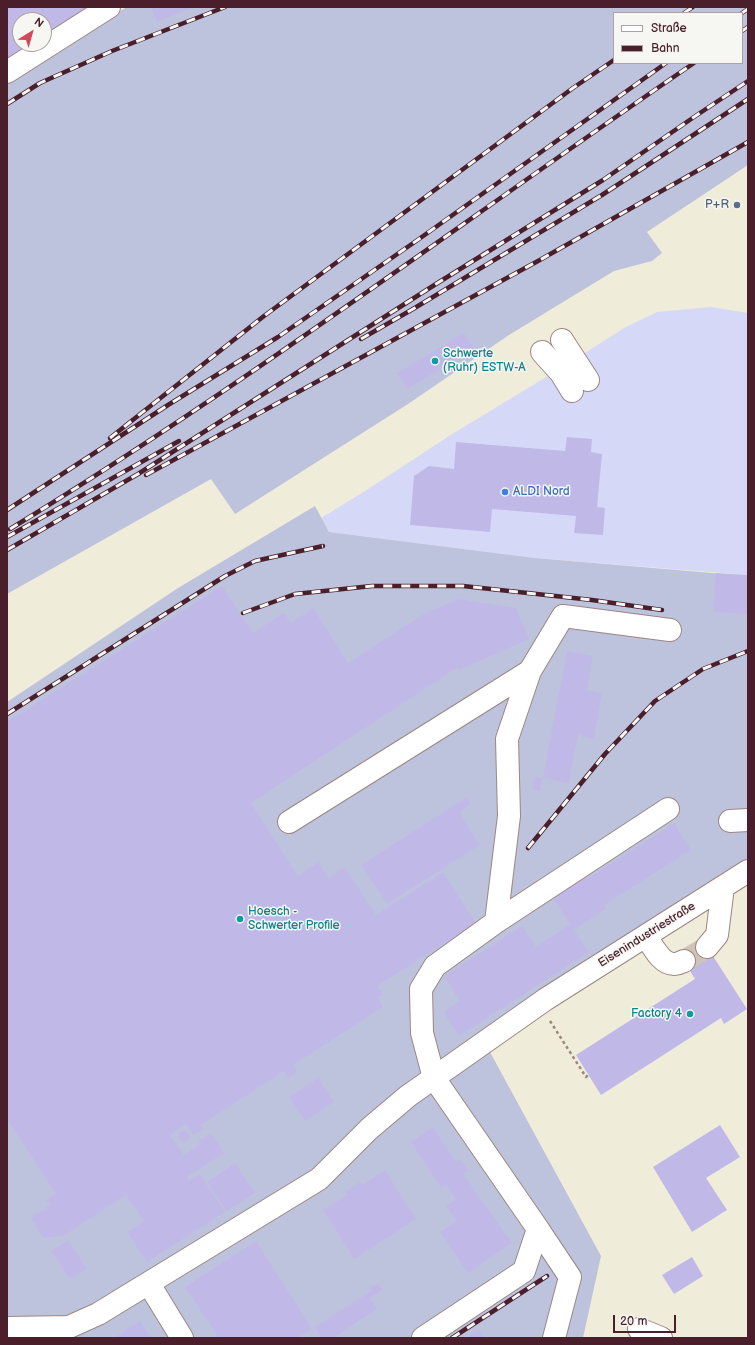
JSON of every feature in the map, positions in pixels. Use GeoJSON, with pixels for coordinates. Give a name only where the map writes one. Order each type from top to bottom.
{"type":"FeatureCollection","features":[{"type":"Feature","properties":{"kind":"street"},"geometry":{"type":"LineString","coordinates":[[7,72],[109,7]]}},
{"type":"Feature","properties":{"kind":"street"},"geometry":{"type":"LineString","coordinates":[[542,352],[561,373],[580,386],[562,340]]}},
{"type":"Feature","properties":{"kind":"street"},"geometry":{"type":"LineString","coordinates":[[496,922],[509,816],[507,739],[530,671],[564,616],[670,630]]}},
{"type":"Feature","properties":{"kind":"street"},"geometry":{"type":"LineString","coordinates":[[289,822],[530,671]]}},
{"type":"Feature","properties":{"kind":"street"},"geometry":{"type":"LineString","coordinates":[[554,1338],[570,1277],[434,1078],[422,1033],[421,989],[435,966],[496,922],[668,809]]}},
{"type":"Feature","properties":{"kind":"street","name":"Eisenindustriestraße"},"geometry":{"type":"LineString","coordinates":[[7,1328],[68,1327],[98,1314],[149,1284],[319,1179],[369,1129],[408,1096],[542,1001],[748,871]]}},
{"type":"Feature","properties":{"kind":"street"},"geometry":{"type":"LineString","coordinates":[[707,947],[717,934],[723,887]]}},
{"type":"Feature","properties":{"kind":"street"},"geometry":{"type":"LineString","coordinates":[[646,936],[660,956],[665,960],[675,964],[684,962]]}},
{"type":"Feature","properties":{"kind":"street"},"geometry":{"type":"LineString","coordinates":[[423,1338],[524,1271],[538,1229]]}},
{"type":"Feature","properties":{"kind":"street"},"geometry":{"type":"LineString","coordinates":[[149,1284],[182,1338]]}},
{"type":"Feature","properties":{"kind":"street"},"geometry":{"type":"LineString","coordinates":[[639,1329],[661,1338]]}},
{"type":"Feature","properties":{"kind":"path"},"geometry":{"type":"LineString","coordinates":[[542,1001],[586,1076],[588,1075]]}},
{"type":"Feature","properties":{"kind":"shaded area"},"geometry":{"type":"Polygon","coordinates":[[[127,7],[748,7],[748,165],[647,232],[662,253],[652,261],[614,271],[509,335],[408,404],[235,514],[211,479],[7,594],[7,82],[107,18],[127,7]]]}},
{"type":"Feature","properties":{"kind":"shaded area"},"geometry":{"type":"Polygon","coordinates":[[[711,307],[748,313],[748,575],[535,558],[329,532],[321,518],[449,436],[624,328],[657,312],[711,307]]]}},
{"type":"Feature","properties":{"kind":"shaded area"},"geometry":{"type":"Polygon","coordinates":[[[315,506],[329,532],[535,558],[748,576],[748,875],[484,1041],[601,1256],[583,1338],[7,1338],[7,702],[178,588],[315,506]]]}},
{"type":"Feature","properties":{"kind":"building"},"geometry":{"type":"Polygon","coordinates":[[[7,7],[89,7],[52,30],[52,12],[12,12],[12,52],[18,52],[7,59],[7,7]]]}},
{"type":"Feature","properties":{"kind":"building"},"geometry":{"type":"Polygon","coordinates":[[[151,7],[194,7],[157,22],[151,7]]]}},
{"type":"Feature","properties":{"kind":"building","name":"Schwerte (Ruhr) ESTW-A"},"geometry":{"type":"Polygon","coordinates":[[[464,333],[474,349],[407,389],[397,373],[464,333]]]}},
{"type":"Feature","properties":{"kind":"building","name":"ALDI Nord"},"geometry":{"type":"Polygon","coordinates":[[[567,437],[592,439],[591,452],[602,454],[597,507],[605,508],[603,535],[574,533],[576,516],[492,509],[490,532],[410,525],[414,476],[429,466],[454,469],[456,442],[565,451],[567,437]]]}},
{"type":"Feature","properties":{"kind":"building"},"geometry":{"type":"Polygon","coordinates":[[[716,573],[748,575],[748,614],[713,612],[716,573]]]}},
{"type":"Feature","properties":{"kind":"building","name":"Hoesch - Schwerter Profile"},"geometry":{"type":"Polygon","coordinates":[[[222,586],[253,633],[284,613],[291,623],[313,608],[348,663],[424,614],[458,599],[516,608],[529,639],[459,670],[458,667],[251,803],[298,876],[318,862],[329,878],[345,867],[376,915],[443,872],[476,923],[377,986],[383,995],[378,998],[383,1007],[293,1065],[297,1072],[288,1078],[284,1071],[201,1125],[203,1129],[193,1135],[186,1124],[170,1135],[184,1155],[201,1144],[198,1141],[211,1133],[224,1153],[187,1177],[189,1181],[200,1174],[225,1212],[147,1262],[127,1232],[144,1221],[126,1195],[63,1236],[43,1238],[31,1218],[50,1205],[46,1200],[56,1194],[7,1119],[7,722],[222,586]]]}},
{"type":"Feature","properties":{"kind":"building"},"geometry":{"type":"Polygon","coordinates":[[[567,651],[593,656],[587,690],[602,693],[594,739],[578,734],[569,783],[543,778],[567,651]]]}},
{"type":"Feature","properties":{"kind":"building"},"geometry":{"type":"Polygon","coordinates":[[[534,777],[542,778],[540,791],[532,789],[534,777]]]}},
{"type":"Feature","properties":{"kind":"building"},"geometry":{"type":"Polygon","coordinates":[[[467,797],[471,804],[459,812],[480,845],[387,904],[361,865],[467,797]]]}},
{"type":"Feature","properties":{"kind":"building"},"geometry":{"type":"Polygon","coordinates":[[[674,823],[691,850],[604,905],[606,909],[574,930],[589,952],[459,1036],[443,1012],[460,1001],[444,976],[522,926],[536,947],[570,924],[552,896],[584,875],[587,879],[674,823]]]}},
{"type":"Feature","properties":{"kind":"building","name":"Factory 4"},"geometry":{"type":"Polygon","coordinates":[[[702,939],[747,1009],[724,1024],[721,1018],[601,1095],[576,1055],[695,979],[679,953],[702,939]]]}},
{"type":"Feature","properties":{"kind":"building"},"geometry":{"type":"Polygon","coordinates":[[[318,1078],[334,1102],[305,1121],[289,1097],[318,1078]]]}},
{"type":"Feature","properties":{"kind":"building"},"geometry":{"type":"Polygon","coordinates":[[[720,1125],[740,1157],[706,1178],[727,1210],[692,1232],[653,1167],[720,1125]]]}},
{"type":"Feature","properties":{"kind":"building"},"geometry":{"type":"Polygon","coordinates":[[[433,1127],[456,1162],[460,1159],[468,1171],[463,1174],[512,1243],[468,1273],[440,1232],[457,1221],[446,1206],[456,1200],[446,1185],[441,1188],[411,1142],[433,1127]]]}},
{"type":"Feature","properties":{"kind":"building"},"geometry":{"type":"Polygon","coordinates":[[[182,1131],[186,1131],[188,1132],[188,1140],[182,1141],[179,1138],[179,1134],[182,1131]]]}},
{"type":"Feature","properties":{"kind":"building"},"geometry":{"type":"Polygon","coordinates":[[[235,1163],[255,1193],[226,1211],[207,1182],[235,1163]]]}},
{"type":"Feature","properties":{"kind":"building"},"geometry":{"type":"Polygon","coordinates":[[[385,1170],[416,1219],[354,1259],[323,1210],[347,1195],[345,1192],[360,1182],[362,1185],[385,1170]]]}},
{"type":"Feature","properties":{"kind":"building"},"geometry":{"type":"Polygon","coordinates":[[[68,1240],[87,1269],[70,1279],[51,1251],[68,1240]]]}},
{"type":"Feature","properties":{"kind":"building"},"geometry":{"type":"Polygon","coordinates":[[[256,1241],[312,1329],[297,1338],[219,1338],[185,1287],[256,1241]]]}},
{"type":"Feature","properties":{"kind":"building"},"geometry":{"type":"Polygon","coordinates":[[[692,1257],[703,1276],[674,1294],[662,1275],[692,1257]]]}},
{"type":"Feature","properties":{"kind":"building"},"geometry":{"type":"Polygon","coordinates":[[[378,1283],[382,1290],[370,1298],[377,1309],[333,1338],[321,1338],[315,1327],[371,1291],[369,1289],[378,1283]]]}},
{"type":"Feature","properties":{"kind":"building"},"geometry":{"type":"Polygon","coordinates":[[[140,1321],[151,1338],[114,1338],[140,1321]]]}},
{"type":"Feature","properties":{"kind":"building"},"geometry":{"type":"Polygon","coordinates":[[[479,1330],[484,1338],[466,1338],[479,1330]]]}},
{"type":"Feature","properties":{"kind":"tunnel"},"geometry":{"type":"LineString","coordinates":[[684,961],[707,947]]}},
{"type":"Feature","properties":{"kind":"railway"},"geometry":{"type":"LineString","coordinates":[[7,104],[40,83],[112,51],[225,7]]}},
{"type":"Feature","properties":{"kind":"railway"},"geometry":{"type":"LineString","coordinates":[[686,12],[693,7]]}},
{"type":"Feature","properties":{"kind":"railway"},"geometry":{"type":"LineString","coordinates":[[743,12],[748,9]]}},
{"type":"Feature","properties":{"kind":"railway"},"geometry":{"type":"LineString","coordinates":[[743,30],[748,27]]}},
{"type":"Feature","properties":{"kind":"railway"},"geometry":{"type":"LineString","coordinates":[[110,438],[264,316],[573,88],[613,61]]}},
{"type":"Feature","properties":{"kind":"railway"},"geometry":{"type":"LineString","coordinates":[[7,510],[168,405],[278,337],[419,239],[665,64]]}},
{"type":"Feature","properties":{"kind":"railway"},"geometry":{"type":"LineString","coordinates":[[10,529],[185,417],[693,64]]}},
{"type":"Feature","properties":{"kind":"railway"},"geometry":{"type":"LineString","coordinates":[[7,550],[138,474],[436,284],[603,180],[748,81]]}},
{"type":"Feature","properties":{"kind":"railway"},"geometry":{"type":"LineString","coordinates":[[361,339],[602,195],[748,99]]}},
{"type":"Feature","properties":{"kind":"railway"},"geometry":{"type":"LineString","coordinates":[[146,475],[538,261],[748,142]]}},
{"type":"Feature","properties":{"kind":"railway"},"geometry":{"type":"LineString","coordinates":[[7,537],[179,441]]}},
{"type":"Feature","properties":{"kind":"railway"},"geometry":{"type":"LineString","coordinates":[[7,714],[225,576],[255,561],[323,546]]}},
{"type":"Feature","properties":{"kind":"railway"},"geometry":{"type":"LineString","coordinates":[[243,613],[295,594],[372,586],[463,586],[592,600],[662,610]]}},
{"type":"Feature","properties":{"kind":"railway"},"geometry":{"type":"LineString","coordinates":[[528,848],[605,754],[655,701],[703,669],[748,651]]}},
{"type":"Feature","properties":{"kind":"railway"},"geometry":{"type":"LineString","coordinates":[[452,1338],[547,1276]]}},
{"type":"Feature","properties":{"kind":"place","name":"P+R"},"geometry":{"type":"Point","coordinates":[737,205]}},
{"type":"Feature","properties":{"kind":"place","name":"Schwerte (Ruhr) ESTW-A"},"geometry":{"type":"Point","coordinates":[435,361]}},
{"type":"Feature","properties":{"kind":"place","name":"ALDI Nord"},"geometry":{"type":"Point","coordinates":[505,492]}},
{"type":"Feature","properties":{"kind":"place","name":"Hoesch - Schwerter Profile"},"geometry":{"type":"Point","coordinates":[240,919]}},
{"type":"Feature","properties":{"kind":"place","name":"Factory 4"},"geometry":{"type":"Point","coordinates":[690,1014]}}]}
